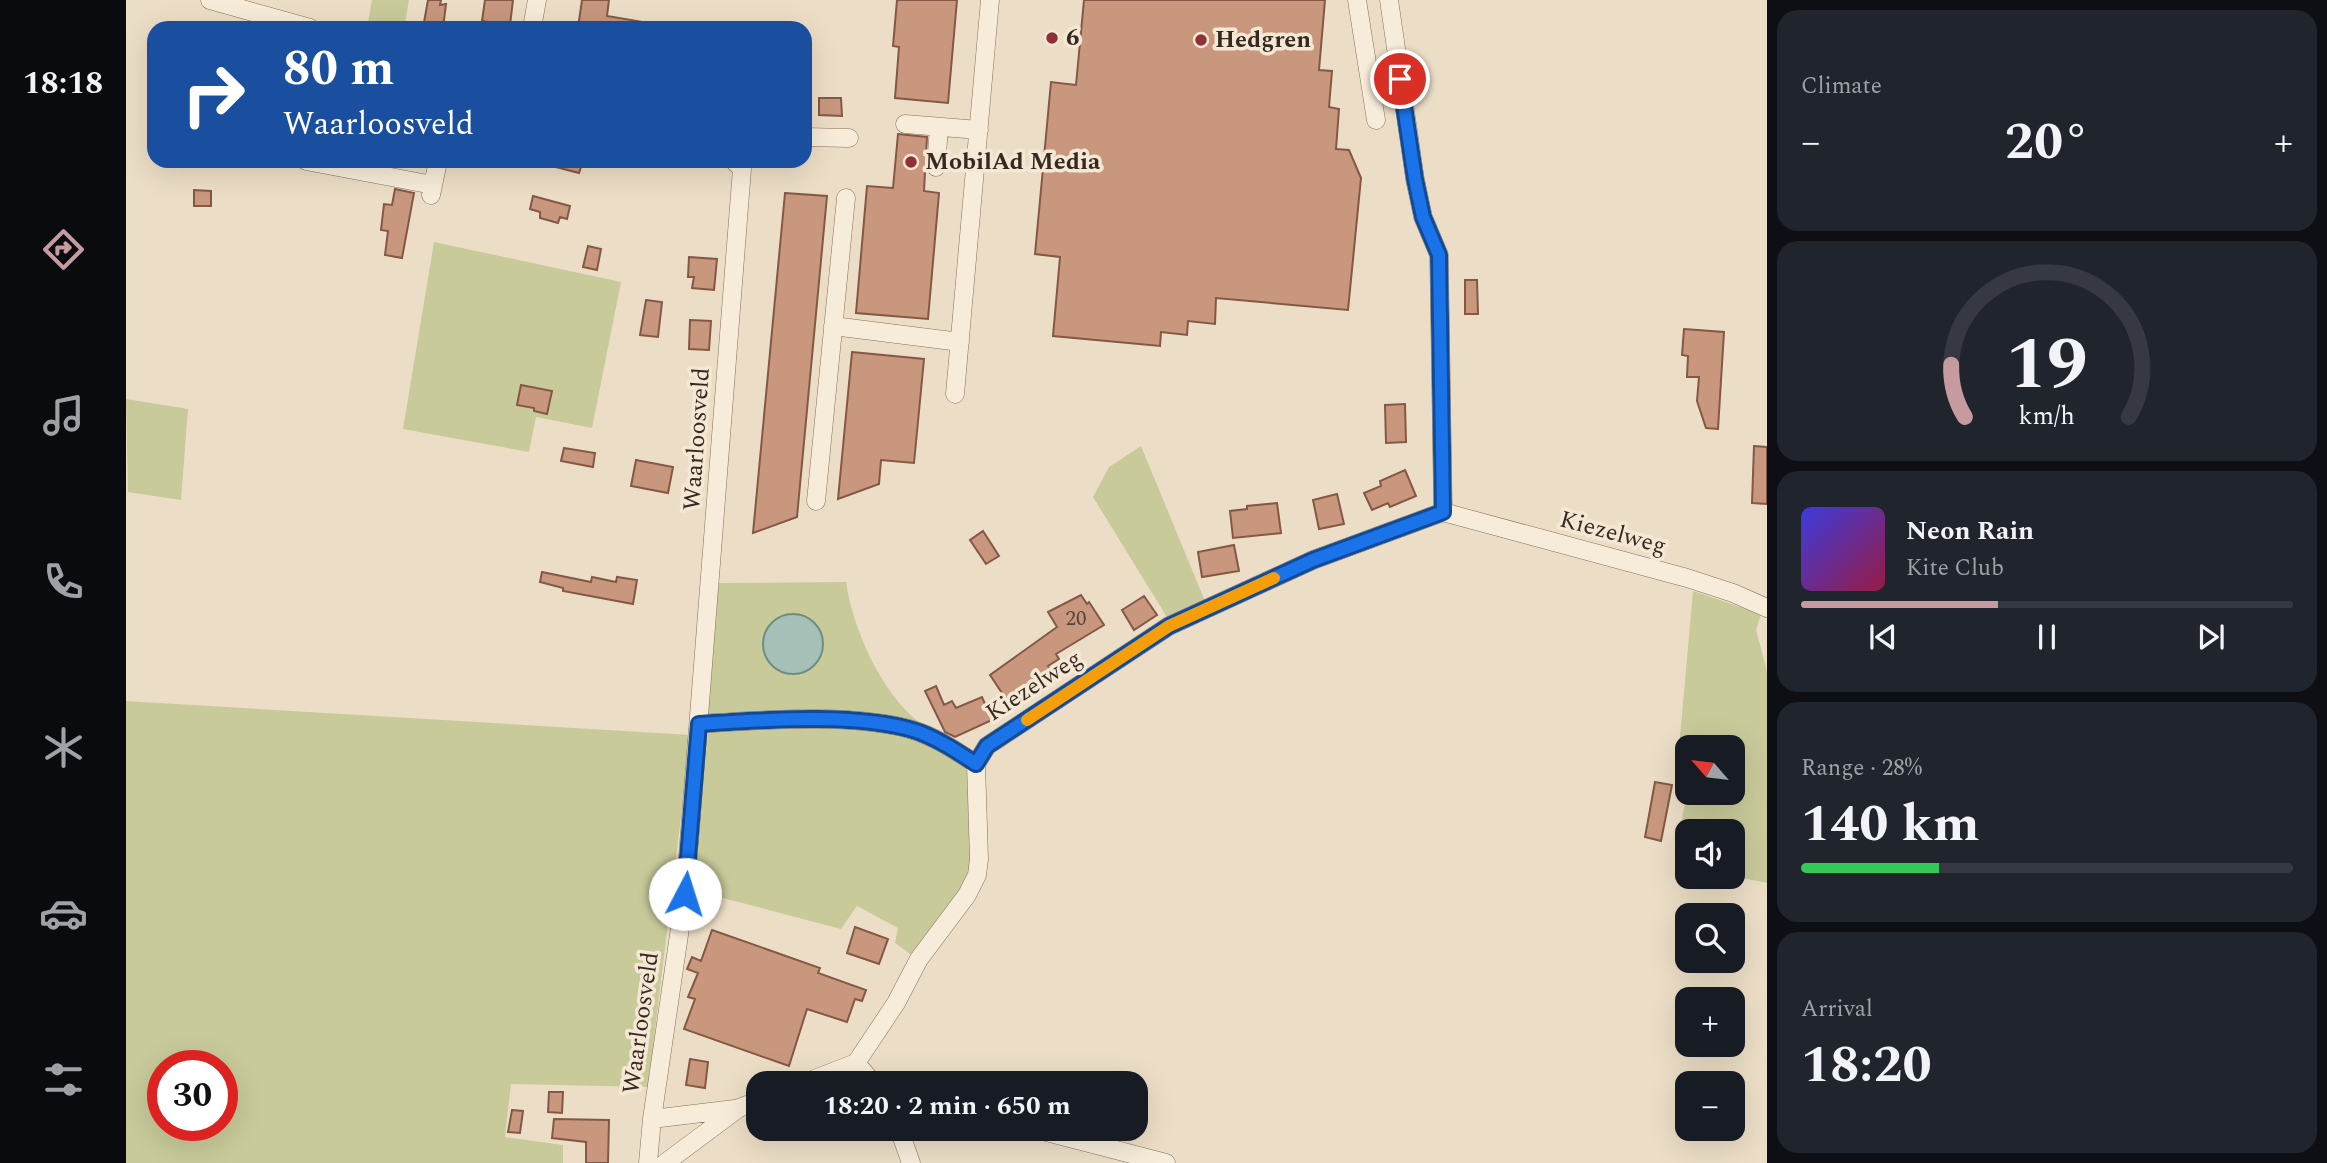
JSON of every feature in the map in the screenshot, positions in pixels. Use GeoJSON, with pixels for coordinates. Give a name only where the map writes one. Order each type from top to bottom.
{"type":"FeatureCollection","features":[{"type":"Feature","properties":{"kind":"street"},"geometry":{"type":"LineString","coordinates":[[210,0],[285,21]]}},
{"type":"Feature","properties":{"kind":"street"},"geometry":{"type":"LineString","coordinates":[[533,21],[537,0]]}},
{"type":"Feature","properties":{"kind":"street"},"geometry":{"type":"LineString","coordinates":[[955,394],[990,0]]}},
{"type":"Feature","properties":{"kind":"street"},"geometry":{"type":"LineString","coordinates":[[1357,0],[1376,120]]}},
{"type":"Feature","properties":{"kind":"street"},"geometry":{"type":"LineString","coordinates":[[1389,0],[1415,179],[1423,217],[1439,255],[1443,512]]}},
{"type":"Feature","properties":{"kind":"street"},"geometry":{"type":"LineString","coordinates":[[905,124],[979,130]]}},
{"type":"Feature","properties":{"kind":"street"},"geometry":{"type":"LineString","coordinates":[[936,167],[939,127]]}},
{"type":"Feature","properties":{"kind":"street"},"geometry":{"type":"LineString","coordinates":[[812,137],[849,138]]}},
{"type":"Feature","properties":{"kind":"street"},"geometry":{"type":"LineString","coordinates":[[336,168],[432,190],[437,168]]}},
{"type":"Feature","properties":{"kind":"street","name":"Waarloosveld"},"geometry":{"type":"LineString","coordinates":[[648,1163],[685,894],[741,168]]}},
{"type":"Feature","properties":{"kind":"street"},"geometry":{"type":"LineString","coordinates":[[816,501],[846,198]]}},
{"type":"Feature","properties":{"kind":"street"},"geometry":{"type":"LineString","coordinates":[[834,326],[960,342]]}},
{"type":"Feature","properties":{"kind":"street","name":"Kiezelweg"},"geometry":{"type":"LineString","coordinates":[[976,764],[987,746],[1169,626],[1313,560],[1443,512],[1687,578],[1733,593],[1767,608]]}},
{"type":"Feature","properties":{"kind":"street"},"geometry":{"type":"LineString","coordinates":[[699,724],[754,720],[826,720],[886,724],[919,732],[947,745],[976,764],[980,841],[977,875],[967,895],[919,959],[896,1003],[856,1063],[835,1071]]}},
{"type":"Feature","properties":{"kind":"street"},"geometry":{"type":"LineString","coordinates":[[856,1063],[863,1071]]}},
{"type":"Feature","properties":{"kind":"street"},"geometry":{"type":"LineString","coordinates":[[652,1119],[746,1105]]}},
{"type":"Feature","properties":{"kind":"street"},"geometry":{"type":"LineString","coordinates":[[665,1163],[739,1108]]}},
{"type":"Feature","properties":{"kind":"street"},"geometry":{"type":"LineString","coordinates":[[903,1141],[911,1163]]}},
{"type":"Feature","properties":{"kind":"street"},"geometry":{"type":"LineString","coordinates":[[1081,1141],[1166,1163]]}},
{"type":"Feature","properties":{"kind":"green space"},"geometry":{"type":"Polygon","coordinates":[[[372,0],[409,0],[405,21],[368,21],[372,0]]]}},
{"type":"Feature","properties":{"kind":"green space"},"geometry":{"type":"Polygon","coordinates":[[[434,242],[621,282],[592,428],[536,417],[529,452],[403,429],[434,242]]]}},
{"type":"Feature","properties":{"kind":"green space"},"geometry":{"type":"Polygon","coordinates":[[[126,399],[188,409],[181,500],[128,492],[126,399]]]}},
{"type":"Feature","properties":{"kind":"green space"},"geometry":{"type":"Polygon","coordinates":[[[1141,446],[1207,606],[1173,627],[1093,497],[1109,467],[1141,446]]]}},
{"type":"Feature","properties":{"kind":"green space"},"geometry":{"type":"Polygon","coordinates":[[[846,582],[855,620],[871,659],[893,695],[920,723],[859,716],[706,716],[716,583],[846,582]]]}},
{"type":"Feature","properties":{"kind":"green space"},"geometry":{"type":"Polygon","coordinates":[[[1693,591],[1761,614],[1756,630],[1767,671],[1767,883],[1745,878],[1745,819],[1682,819],[1685,805],[1745,805],[1745,735],[1680,735],[1693,591]]]}},
{"type":"Feature","properties":{"kind":"green space"},"geometry":{"type":"Polygon","coordinates":[[[126,701],[691,735],[648,1087],[511,1084],[505,1137],[563,1145],[563,1163],[126,1163],[126,701]]]}},
{"type":"Feature","properties":{"kind":"green space"},"geometry":{"type":"Polygon","coordinates":[[[793,725],[881,731],[910,737],[940,750],[966,769],[972,784],[973,859],[966,883],[913,956],[895,943],[898,928],[857,906],[841,929],[693,890],[708,733],[793,725]]]}},
{"type":"Feature","properties":{"kind":"water"},"geometry":{"type":"Polygon","coordinates":[[[793,614],[810,619],[818,627],[823,644],[818,661],[810,669],[793,674],[776,669],[768,661],[763,644],[768,627],[776,619],[793,614]]]}},
{"type":"Feature","properties":{"kind":"building"},"geometry":{"type":"Polygon","coordinates":[[[428,0],[441,0],[440,5],[446,4],[444,21],[424,21],[428,0]]]}},
{"type":"Feature","properties":{"kind":"building"},"geometry":{"type":"Polygon","coordinates":[[[485,0],[513,0],[510,21],[482,21],[485,0]]]}},
{"type":"Feature","properties":{"kind":"building"},"geometry":{"type":"Polygon","coordinates":[[[582,0],[609,0],[607,16],[637,21],[579,21],[582,0]]]}},
{"type":"Feature","properties":{"kind":"building"},"geometry":{"type":"Polygon","coordinates":[[[897,0],[957,0],[948,103],[895,98],[899,47],[893,46],[897,0]]]}},
{"type":"Feature","properties":{"kind":"building"},"geometry":{"type":"Polygon","coordinates":[[[1084,0],[1325,0],[1319,70],[1332,71],[1329,107],[1339,109],[1336,149],[1349,150],[1361,178],[1348,310],[1216,298],[1215,324],[1188,321],[1187,335],[1161,332],[1160,346],[1053,336],[1060,257],[1035,254],[1051,82],[1076,85],[1084,0]]]}},
{"type":"Feature","properties":{"kind":"building"},"geometry":{"type":"Polygon","coordinates":[[[819,98],[841,98],[842,116],[819,115],[819,98]]]}},
{"type":"Feature","properties":{"kind":"building"},"geometry":{"type":"Polygon","coordinates":[[[898,134],[927,137],[924,191],[939,193],[928,319],[856,313],[867,186],[893,188],[898,134]]]}},
{"type":"Feature","properties":{"kind":"building"},"geometry":{"type":"Polygon","coordinates":[[[560,168],[581,168],[579,173],[560,168]]]}},
{"type":"Feature","properties":{"kind":"building"},"geometry":{"type":"Polygon","coordinates":[[[395,189],[414,193],[402,258],[385,255],[388,231],[381,230],[384,204],[392,205],[395,189]]]}},
{"type":"Feature","properties":{"kind":"building"},"geometry":{"type":"Polygon","coordinates":[[[194,190],[211,191],[211,206],[194,206],[194,190]]]}},
{"type":"Feature","properties":{"kind":"building"},"geometry":{"type":"Polygon","coordinates":[[[785,193],[827,196],[797,517],[753,533],[785,193]]]}},
{"type":"Feature","properties":{"kind":"building"},"geometry":{"type":"Polygon","coordinates":[[[533,196],[570,206],[567,219],[560,217],[558,223],[540,218],[540,212],[530,209],[533,196]]]}},
{"type":"Feature","properties":{"kind":"building"},"geometry":{"type":"Polygon","coordinates":[[[588,246],[601,249],[597,270],[583,267],[588,246]]]}},
{"type":"Feature","properties":{"kind":"building"},"geometry":{"type":"Polygon","coordinates":[[[689,257],[717,259],[714,290],[692,288],[694,277],[688,277],[689,257]]]}},
{"type":"Feature","properties":{"kind":"building"},"geometry":{"type":"Polygon","coordinates":[[[1465,280],[1477,280],[1478,314],[1465,314],[1465,280]]]}},
{"type":"Feature","properties":{"kind":"building"},"geometry":{"type":"Polygon","coordinates":[[[646,300],[662,302],[658,337],[640,335],[646,300]]]}},
{"type":"Feature","properties":{"kind":"building"},"geometry":{"type":"Polygon","coordinates":[[[690,320],[711,321],[709,350],[689,349],[690,320]]]}},
{"type":"Feature","properties":{"kind":"building"},"geometry":{"type":"Polygon","coordinates":[[[1684,329],[1724,332],[1718,429],[1706,428],[1697,401],[1699,377],[1687,377],[1688,356],[1682,355],[1684,329]]]}},
{"type":"Feature","properties":{"kind":"building"},"geometry":{"type":"Polygon","coordinates":[[[852,352],[924,359],[914,463],[881,460],[879,484],[838,499],[852,352]]]}},
{"type":"Feature","properties":{"kind":"building"},"geometry":{"type":"Polygon","coordinates":[[[521,385],[552,391],[547,414],[517,405],[521,385]]]}},
{"type":"Feature","properties":{"kind":"building"},"geometry":{"type":"Polygon","coordinates":[[[1405,404],[1406,442],[1386,443],[1385,405],[1405,404]]]}},
{"type":"Feature","properties":{"kind":"building"},"geometry":{"type":"Polygon","coordinates":[[[1754,446],[1767,447],[1767,504],[1752,503],[1754,446]]]}},
{"type":"Feature","properties":{"kind":"building"},"geometry":{"type":"Polygon","coordinates":[[[564,448],[595,453],[593,467],[561,461],[564,448]]]}},
{"type":"Feature","properties":{"kind":"building"},"geometry":{"type":"Polygon","coordinates":[[[636,460],[673,467],[668,493],[631,486],[636,460]]]}},
{"type":"Feature","properties":{"kind":"building"},"geometry":{"type":"Polygon","coordinates":[[[1405,470],[1416,496],[1390,507],[1388,503],[1372,510],[1364,493],[1381,486],[1380,481],[1405,470]]]}},
{"type":"Feature","properties":{"kind":"building"},"geometry":{"type":"Polygon","coordinates":[[[1337,494],[1344,524],[1319,529],[1313,500],[1337,494]]]}},
{"type":"Feature","properties":{"kind":"building"},"geometry":{"type":"Polygon","coordinates":[[[1277,503],[1281,533],[1233,538],[1230,511],[1277,503]]]}},
{"type":"Feature","properties":{"kind":"building"},"geometry":{"type":"Polygon","coordinates":[[[983,531],[999,556],[986,564],[970,540],[983,531]]]}},
{"type":"Feature","properties":{"kind":"building"},"geometry":{"type":"Polygon","coordinates":[[[1234,545],[1239,571],[1202,577],[1198,552],[1234,545]]]}},
{"type":"Feature","properties":{"kind":"building"},"geometry":{"type":"Polygon","coordinates":[[[542,572],[591,582],[592,577],[616,582],[617,577],[637,580],[633,604],[563,591],[563,588],[540,582],[542,572]]]}},
{"type":"Feature","properties":{"kind":"building"},"geometry":{"type":"Polygon","coordinates":[[[1081,595],[1104,625],[1056,654],[1059,659],[1048,666],[1051,671],[1025,689],[1028,693],[1010,705],[990,675],[1057,627],[1048,612],[1081,595]]]}},
{"type":"Feature","properties":{"kind":"building"},"geometry":{"type":"Polygon","coordinates":[[[1144,596],[1157,615],[1134,630],[1122,610],[1144,596]]]}},
{"type":"Feature","properties":{"kind":"building"},"geometry":{"type":"Polygon","coordinates":[[[936,686],[944,705],[952,701],[956,708],[982,697],[992,720],[955,737],[945,732],[925,691],[936,686]]]}},
{"type":"Feature","properties":{"kind":"building"},"geometry":{"type":"Polygon","coordinates":[[[1655,782],[1672,785],[1661,841],[1645,837],[1655,782]]]}},
{"type":"Feature","properties":{"kind":"building"},"geometry":{"type":"Polygon","coordinates":[[[855,927],[888,939],[879,964],[847,953],[855,927]]]}},
{"type":"Feature","properties":{"kind":"building"},"geometry":{"type":"Polygon","coordinates":[[[712,930],[820,968],[818,973],[866,990],[862,1001],[855,999],[847,1022],[807,1009],[789,1066],[684,1029],[695,999],[688,997],[698,973],[687,969],[692,957],[701,961],[712,930]]]}},
{"type":"Feature","properties":{"kind":"building"},"geometry":{"type":"Polygon","coordinates":[[[690,1059],[708,1062],[705,1088],[686,1085],[690,1059]]]}},
{"type":"Feature","properties":{"kind":"building"},"geometry":{"type":"Polygon","coordinates":[[[549,1092],[563,1092],[562,1113],[548,1112],[549,1092]]]}},
{"type":"Feature","properties":{"kind":"building"},"geometry":{"type":"Polygon","coordinates":[[[512,1110],[523,1111],[520,1133],[508,1132],[512,1110]]]}},
{"type":"Feature","properties":{"kind":"building"},"geometry":{"type":"Polygon","coordinates":[[[554,1119],[609,1120],[608,1163],[586,1163],[586,1142],[552,1138],[554,1119]]]}},
{"type":"Feature","properties":{"kind":"slow traffic"},"geometry":{"type":"LineString","coordinates":[[1027,720],[1169,626],[1274,578]]}},
{"type":"Feature","properties":{"kind":"place","name":"6"},"geometry":{"type":"Point","coordinates":[1052,38]}},
{"type":"Feature","properties":{"kind":"place","name":"Hedgren"},"geometry":{"type":"Point","coordinates":[1201,40]}},
{"type":"Feature","properties":{"kind":"place","name":"MobilAd Media"},"geometry":{"type":"Point","coordinates":[911,162]}},
{"type":"Feature","properties":{"kind":"route"},"geometry":{"type":"LineString","coordinates":[[685,894],[699,724],[754,720],[826,720],[886,724],[919,732],[947,745],[976,764],[987,746],[1169,626],[1313,560],[1443,512],[1439,255],[1423,217],[1400,79]]}}]}
